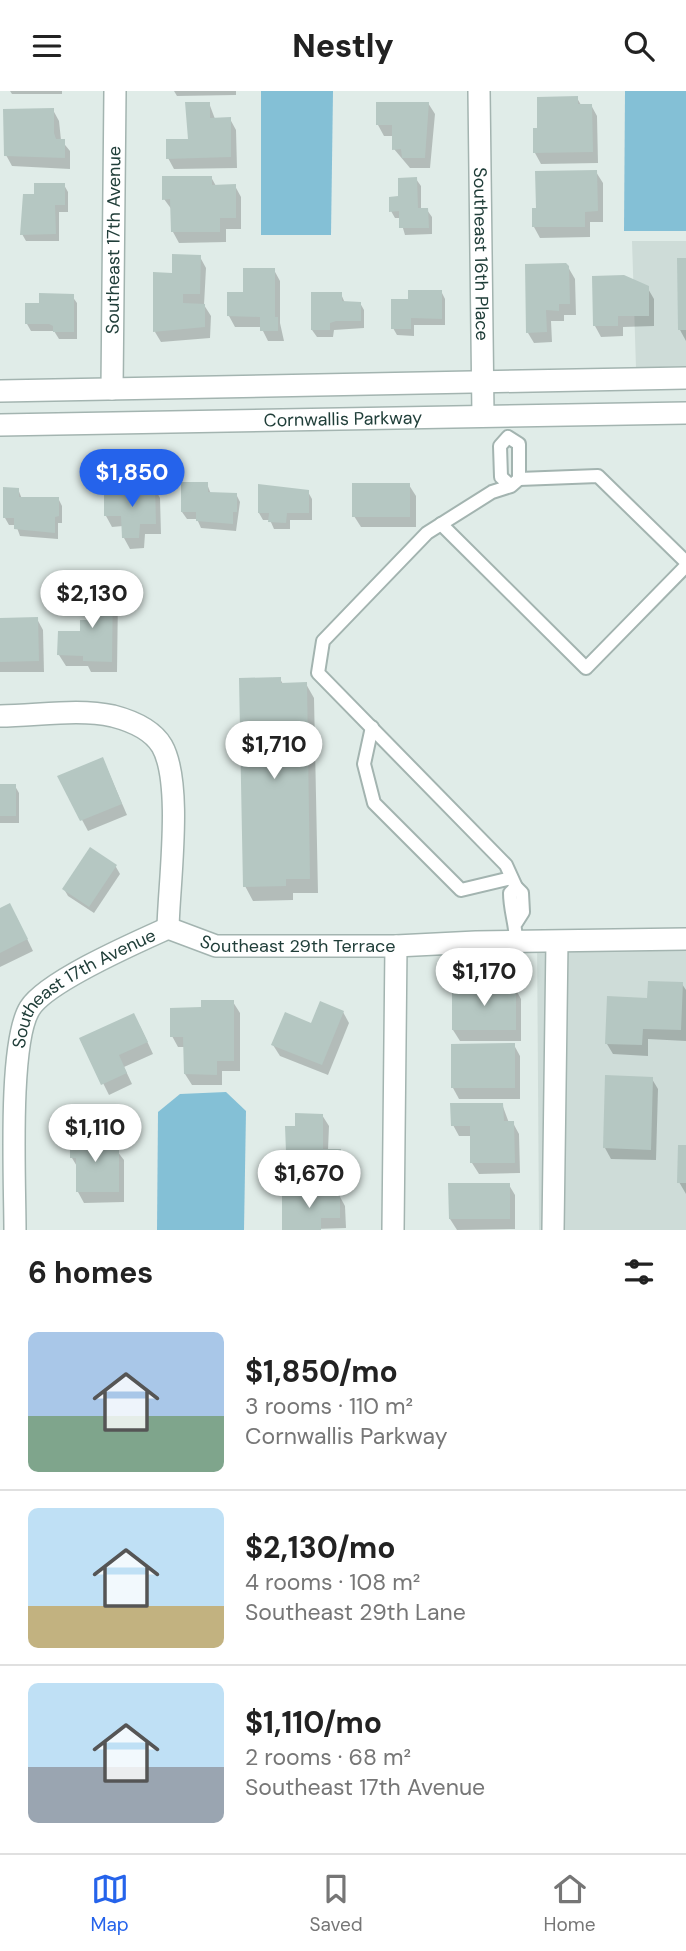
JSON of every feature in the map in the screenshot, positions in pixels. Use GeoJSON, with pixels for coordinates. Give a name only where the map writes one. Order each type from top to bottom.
{"type":"FeatureCollection","features":[{"type":"Feature","properties":{"kind":"street","name":"Southeast 17th Avenue"},"geometry":{"type":"LineString","coordinates":[[111,423],[115,91]]}},
{"type":"Feature","properties":{"kind":"street","name":"Southeast 16th Place"},"geometry":{"type":"LineString","coordinates":[[479,91],[483,415]]}},
{"type":"Feature","properties":{"kind":"street","name":"Cornwallis Parkway"},"geometry":{"type":"LineString","coordinates":[[0,391],[686,378]]}},
{"type":"Feature","properties":{"kind":"street","name":"Cornwallis Parkway"},"geometry":{"type":"LineString","coordinates":[[0,425],[686,413]]}},
{"type":"Feature","properties":{"kind":"street","name":"Southeast 17th Avenue"},"geometry":{"type":"LineString","coordinates":[[0,716],[112,716],[144,727],[161,744],[171,766],[168,928],[48,991],[31,1006],[20,1030],[17,1065],[15,1230]]}},
{"type":"Feature","properties":{"kind":"street","name":"Southeast 29th Terrace"},"geometry":{"type":"LineString","coordinates":[[168,928],[216,946],[396,946],[516,932],[556,942],[686,939]]}},
{"type":"Feature","properties":{"kind":"street"},"geometry":{"type":"LineString","coordinates":[[553,1230],[556,942]]}},
{"type":"Feature","properties":{"kind":"street"},"geometry":{"type":"LineString","coordinates":[[393,1230],[396,946]]}},
{"type":"Feature","properties":{"kind":"lane"},"geometry":{"type":"LineString","coordinates":[[508,415],[508,437],[500,446],[501,477],[515,482]]}},
{"type":"Feature","properties":{"kind":"lane"},"geometry":{"type":"LineString","coordinates":[[508,437],[519,444],[515,482]]}},
{"type":"Feature","properties":{"kind":"lane"},"geometry":{"type":"LineString","coordinates":[[441,524],[586,668],[686,564],[598,476],[515,482],[492,492],[441,524],[427,533],[323,641],[318,673],[506,865],[513,883],[522,893],[523,912],[516,932]]}},
{"type":"Feature","properties":{"kind":"lane"},"geometry":{"type":"LineString","coordinates":[[372,727],[364,764],[374,803],[461,890],[513,883]]}},
{"type":"Feature","properties":{"kind":"shaded area"},"geometry":{"type":"Polygon","coordinates":[[[632,241],[686,241],[686,366],[636,368],[632,241]]]}},
{"type":"Feature","properties":{"kind":"shaded area"},"geometry":{"type":"Polygon","coordinates":[[[537,937],[686,940],[686,1230],[539,1230],[537,937]]]}},
{"type":"Feature","properties":{"kind":"water"},"geometry":{"type":"Polygon","coordinates":[[[261,91],[333,91],[331,235],[261,235],[261,91]]]}},
{"type":"Feature","properties":{"kind":"water"},"geometry":{"type":"Polygon","coordinates":[[[625,91],[686,91],[686,231],[624,231],[625,91]]]}},
{"type":"Feature","properties":{"kind":"water"},"geometry":{"type":"Polygon","coordinates":[[[226,1092],[246,1111],[244,1230],[157,1230],[158,1112],[180,1094],[226,1092]]]}},
{"type":"Feature","properties":{"kind":"building"},"geometry":{"type":"Polygon","coordinates":[[[578,96],[578,104],[592,104],[593,152],[533,153],[533,128],[537,128],[537,97],[578,96]]]}},
{"type":"Feature","properties":{"kind":"building"},"geometry":{"type":"Polygon","coordinates":[[[185,102],[210,102],[210,118],[231,117],[231,157],[166,159],[166,139],[188,139],[185,102]]]}},
{"type":"Feature","properties":{"kind":"building"},"geometry":{"type":"Polygon","coordinates":[[[376,102],[429,102],[425,158],[402,158],[401,149],[392,150],[392,125],[376,125],[376,102]]]}},
{"type":"Feature","properties":{"kind":"building"},"geometry":{"type":"Polygon","coordinates":[[[54,108],[54,133],[56,139],[65,139],[65,158],[4,156],[3,109],[54,108]]]}},
{"type":"Feature","properties":{"kind":"building"},"geometry":{"type":"Polygon","coordinates":[[[597,170],[598,211],[585,212],[585,227],[532,227],[532,208],[536,208],[535,171],[597,170]]]}},
{"type":"Feature","properties":{"kind":"building"},"geometry":{"type":"Polygon","coordinates":[[[162,176],[212,176],[212,185],[236,184],[236,218],[220,218],[220,232],[171,232],[170,199],[162,200],[162,176]]]}},
{"type":"Feature","properties":{"kind":"building"},"geometry":{"type":"Polygon","coordinates":[[[417,177],[418,208],[428,208],[429,228],[399,228],[399,211],[389,212],[389,197],[398,196],[398,178],[417,177]]]}},
{"type":"Feature","properties":{"kind":"building"},"geometry":{"type":"Polygon","coordinates":[[[34,183],[65,183],[65,205],[55,205],[56,234],[20,235],[23,194],[34,194],[34,183]]]}},
{"type":"Feature","properties":{"kind":"building"},"geometry":{"type":"Polygon","coordinates":[[[172,254],[201,255],[200,294],[183,294],[183,303],[205,304],[205,327],[153,332],[153,272],[172,273],[172,254]]]}},
{"type":"Feature","properties":{"kind":"building"},"geometry":{"type":"Polygon","coordinates":[[[677,258],[686,258],[686,330],[678,330],[677,258]]]}},
{"type":"Feature","properties":{"kind":"building"},"geometry":{"type":"Polygon","coordinates":[[[566,263],[569,266],[570,304],[559,304],[559,311],[546,310],[547,332],[526,333],[525,264],[566,263]]]}},
{"type":"Feature","properties":{"kind":"building"},"geometry":{"type":"Polygon","coordinates":[[[243,268],[275,268],[275,317],[278,317],[278,331],[260,331],[260,317],[227,316],[227,292],[243,292],[243,268]]]}},
{"type":"Feature","properties":{"kind":"building"},"geometry":{"type":"Polygon","coordinates":[[[624,275],[649,286],[649,316],[618,316],[618,326],[593,326],[592,276],[624,275]]]}},
{"type":"Feature","properties":{"kind":"building"},"geometry":{"type":"Polygon","coordinates":[[[408,290],[442,290],[442,319],[411,318],[411,329],[391,329],[391,299],[408,299],[408,290]]]}},
{"type":"Feature","properties":{"kind":"building"},"geometry":{"type":"Polygon","coordinates":[[[311,292],[342,292],[342,301],[361,302],[361,321],[336,321],[330,323],[330,330],[311,330],[311,292]]]}},
{"type":"Feature","properties":{"kind":"building"},"geometry":{"type":"Polygon","coordinates":[[[39,293],[74,294],[74,332],[53,332],[53,326],[49,324],[25,324],[25,303],[39,303],[39,293]]]}},
{"type":"Feature","properties":{"kind":"building"},"geometry":{"type":"Polygon","coordinates":[[[181,482],[208,482],[208,492],[237,493],[237,512],[233,512],[233,524],[196,521],[196,512],[181,512],[181,482]]]}},
{"type":"Feature","properties":{"kind":"building"},"geometry":{"type":"Polygon","coordinates":[[[352,483],[410,483],[410,517],[352,517],[352,483]]]}},
{"type":"Feature","properties":{"kind":"building"},"geometry":{"type":"Polygon","coordinates":[[[258,484],[309,490],[309,513],[287,513],[286,523],[268,522],[269,513],[258,513],[258,484]]]}},
{"type":"Feature","properties":{"kind":"building"},"geometry":{"type":"Polygon","coordinates":[[[155,485],[156,524],[140,524],[139,538],[122,538],[121,516],[104,516],[104,495],[114,494],[114,491],[134,490],[134,486],[155,485]]]}},
{"type":"Feature","properties":{"kind":"building"},"geometry":{"type":"Polygon","coordinates":[[[3,487],[19,488],[19,497],[59,497],[55,533],[14,529],[14,518],[3,518],[3,487]]]}},
{"type":"Feature","properties":{"kind":"building"},"geometry":{"type":"Polygon","coordinates":[[[92,583],[113,583],[112,662],[83,661],[83,656],[57,655],[58,631],[80,631],[80,620],[92,620],[92,583]]]}},
{"type":"Feature","properties":{"kind":"building"},"geometry":{"type":"Polygon","coordinates":[[[38,617],[39,661],[0,662],[0,618],[38,617]]]}},
{"type":"Feature","properties":{"kind":"building"},"geometry":{"type":"Polygon","coordinates":[[[281,677],[281,683],[307,682],[310,879],[286,879],[286,886],[243,887],[239,678],[281,677]]]}},
{"type":"Feature","properties":{"kind":"building"},"geometry":{"type":"Polygon","coordinates":[[[103,757],[122,804],[80,821],[57,776],[103,757]]]}},
{"type":"Feature","properties":{"kind":"building"},"geometry":{"type":"Polygon","coordinates":[[[0,784],[16,784],[16,816],[0,816],[0,784]]]}},
{"type":"Feature","properties":{"kind":"building"},"geometry":{"type":"Polygon","coordinates":[[[90,847],[117,865],[89,907],[62,889],[90,847]]]}},
{"type":"Feature","properties":{"kind":"building"},"geometry":{"type":"Polygon","coordinates":[[[10,903],[28,939],[0,953],[0,908],[10,903]]]}},
{"type":"Feature","properties":{"kind":"building"},"geometry":{"type":"Polygon","coordinates":[[[648,981],[683,982],[681,1030],[643,1029],[642,1045],[605,1044],[607,996],[647,998],[648,981]]]}},
{"type":"Feature","properties":{"kind":"building"},"geometry":{"type":"Polygon","coordinates":[[[452,986],[516,986],[516,1030],[452,1030],[452,986]]]}},
{"type":"Feature","properties":{"kind":"building"},"geometry":{"type":"Polygon","coordinates":[[[201,1000],[234,1000],[234,1061],[217,1061],[217,1075],[184,1074],[183,1037],[170,1037],[170,1008],[201,1007],[201,1000]]]}},
{"type":"Feature","properties":{"kind":"building"},"geometry":{"type":"Polygon","coordinates":[[[320,1001],[344,1011],[322,1065],[271,1045],[285,1012],[311,1023],[320,1001]]]}},
{"type":"Feature","properties":{"kind":"building"},"geometry":{"type":"Polygon","coordinates":[[[134,1013],[148,1042],[119,1055],[127,1073],[101,1085],[79,1038],[134,1013]]]}},
{"type":"Feature","properties":{"kind":"building"},"geometry":{"type":"Polygon","coordinates":[[[515,1043],[515,1088],[451,1088],[451,1044],[515,1043]]]}},
{"type":"Feature","properties":{"kind":"building"},"geometry":{"type":"Polygon","coordinates":[[[605,1075],[653,1077],[651,1150],[603,1148],[605,1075]]]}},
{"type":"Feature","properties":{"kind":"building"},"geometry":{"type":"Polygon","coordinates":[[[450,1103],[503,1103],[504,1121],[514,1121],[515,1163],[470,1163],[470,1126],[451,1126],[450,1103]]]}},
{"type":"Feature","properties":{"kind":"building"},"geometry":{"type":"Polygon","coordinates":[[[295,1113],[323,1114],[323,1149],[341,1149],[341,1180],[312,1179],[312,1169],[294,1169],[294,1152],[286,1152],[285,1126],[295,1126],[295,1113]]]}},
{"type":"Feature","properties":{"kind":"building"},"geometry":{"type":"Polygon","coordinates":[[[70,1136],[107,1136],[106,1147],[119,1147],[119,1192],[76,1192],[76,1158],[70,1158],[70,1136]]]}},
{"type":"Feature","properties":{"kind":"building"},"geometry":{"type":"Polygon","coordinates":[[[678,1145],[686,1145],[686,1183],[677,1183],[678,1145]]]}},
{"type":"Feature","properties":{"kind":"building"},"geometry":{"type":"Polygon","coordinates":[[[448,1183],[510,1183],[510,1219],[449,1219],[448,1183]]]}},
{"type":"Feature","properties":{"kind":"building"},"geometry":{"type":"Polygon","coordinates":[[[282,1193],[340,1193],[340,1218],[321,1218],[321,1230],[282,1230],[282,1193]]]}}]}
